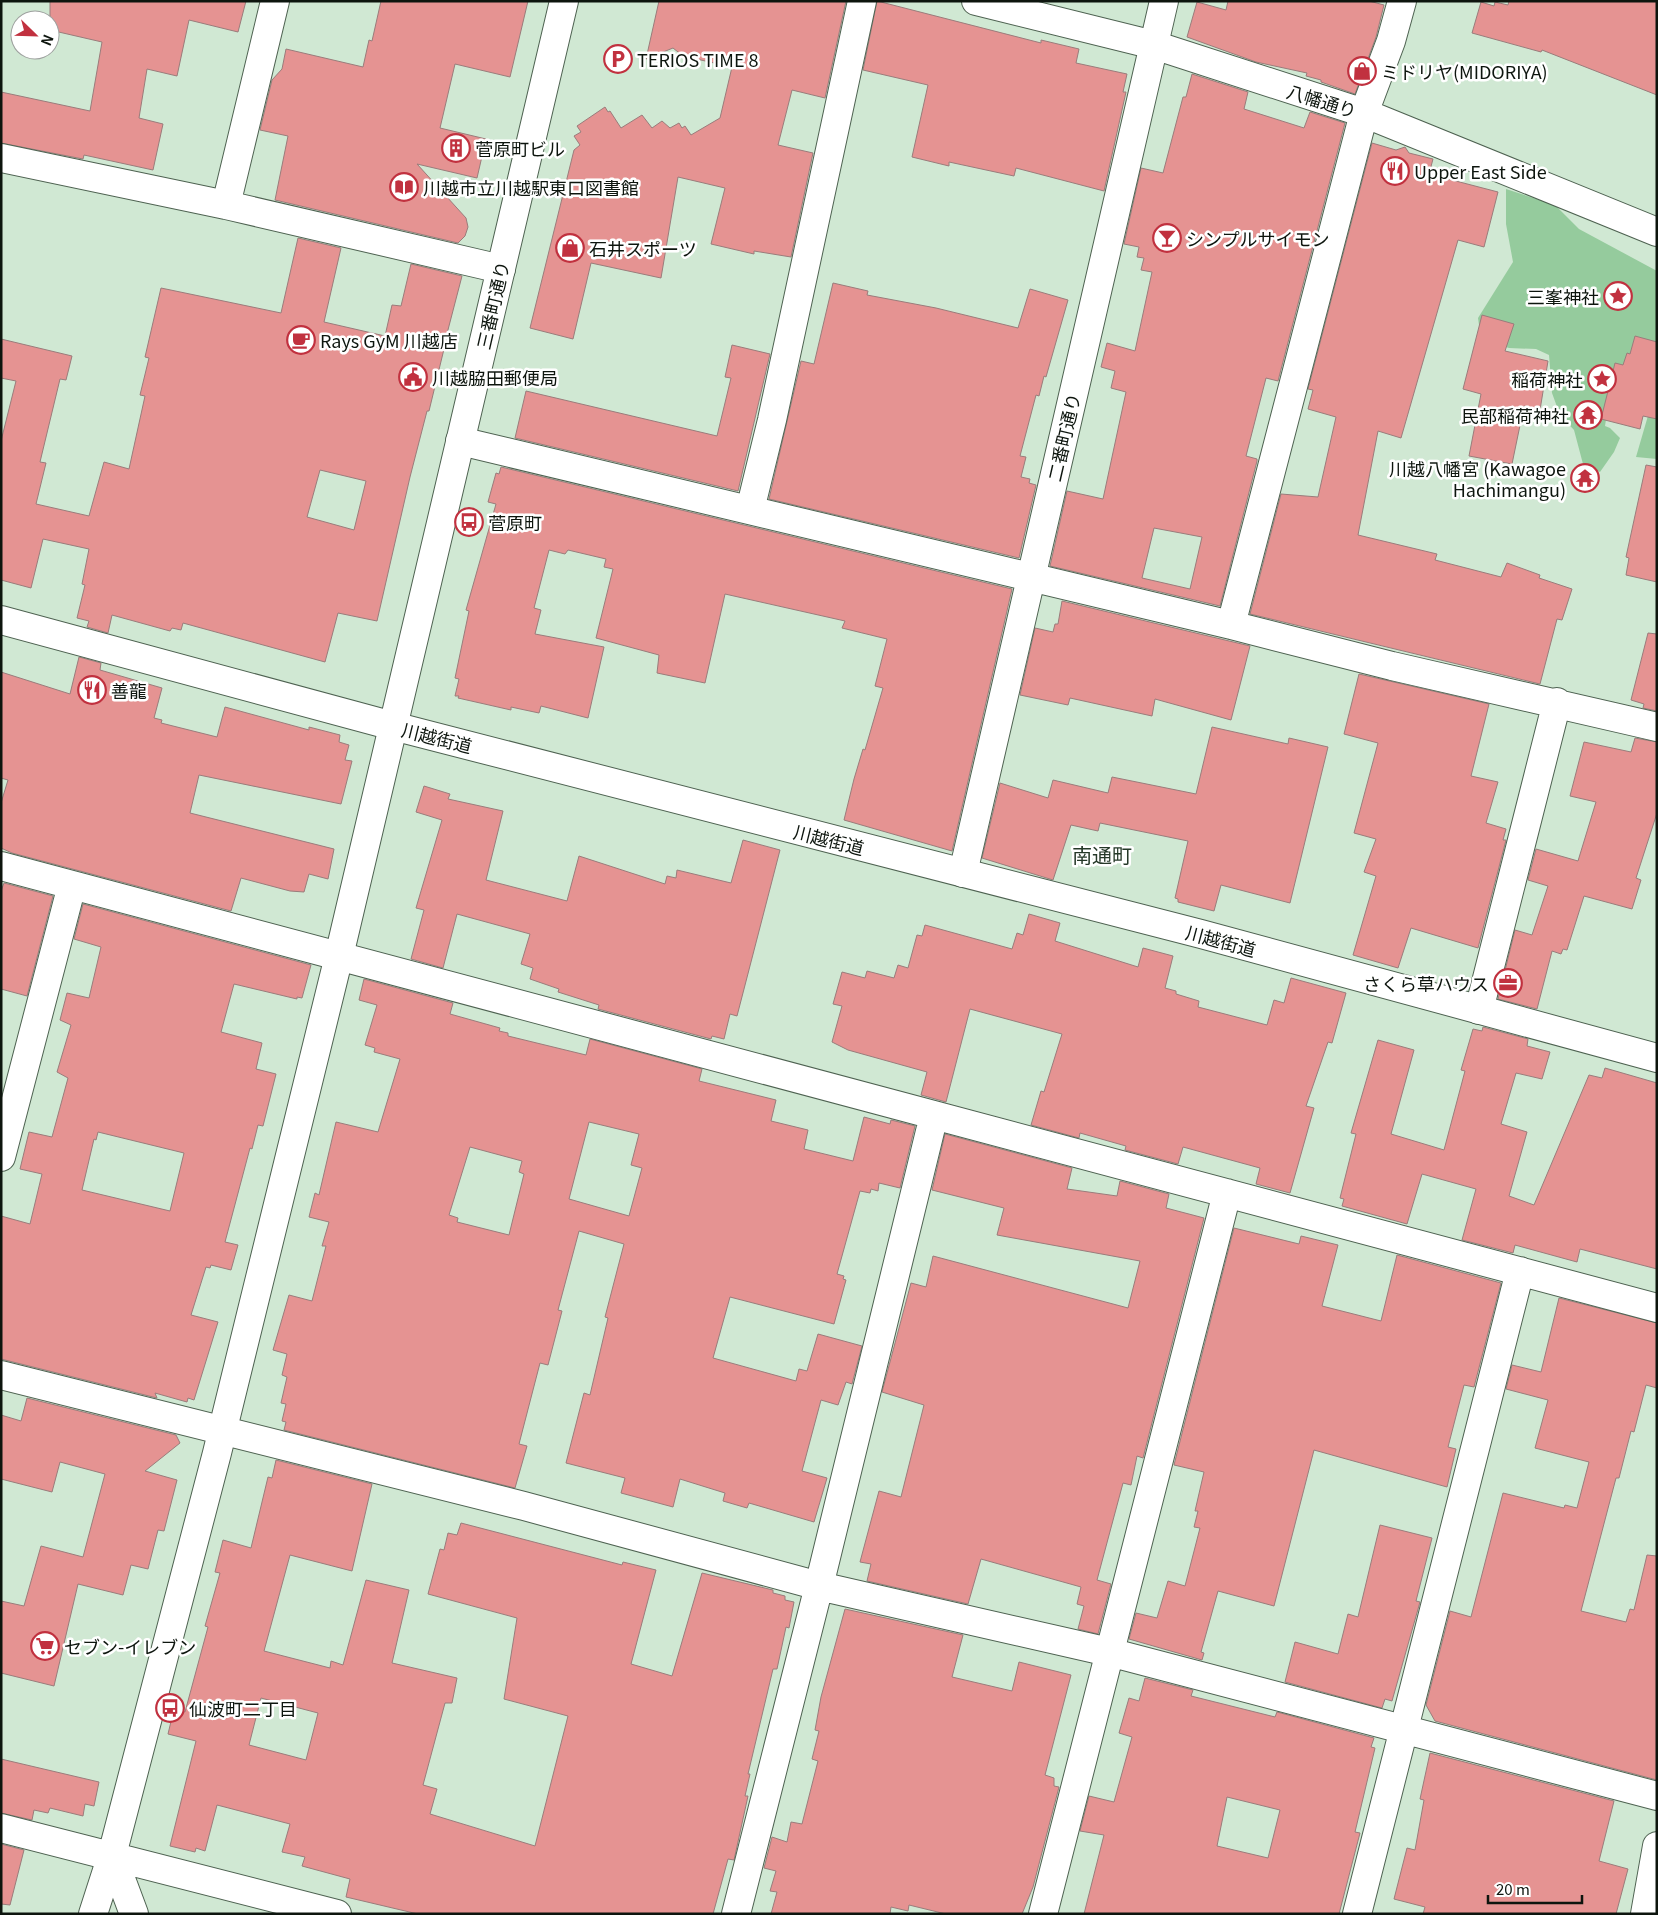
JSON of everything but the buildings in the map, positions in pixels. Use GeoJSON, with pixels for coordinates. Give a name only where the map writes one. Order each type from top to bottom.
{"type":"FeatureCollection","features":[{"type":"Feature","properties":{"kind":"street"},"geometry":{"type":"LineString","coordinates":[[226,205],[275,1]]}},
{"type":"Feature","properties":{"kind":"street","name":"三番町通り"},"geometry":{"type":"LineString","coordinates":[[93,1914],[112,1856],[222,1431],[338,956],[564,1]]}},
{"type":"Feature","properties":{"kind":"street"},"geometry":{"type":"LineString","coordinates":[[750,510],[772,420],[862,1]]}},
{"type":"Feature","properties":{"kind":"street","name":"八幡通り"},"geometry":{"type":"LineString","coordinates":[[976,1],[1154,45],[1364,112],[1657,232]]}},
{"type":"Feature","properties":{"kind":"street","name":"二番町通り"},"geometry":{"type":"LineString","coordinates":[[962,873],[1164,1]]}},
{"type":"Feature","properties":{"kind":"street"},"geometry":{"type":"LineString","coordinates":[[1231,625],[1364,112],[1391,41],[1402,1]]}},
{"type":"Feature","properties":{"kind":"street"},"geometry":{"type":"LineString","coordinates":[[1,158],[226,205],[501,269]]}},
{"type":"Feature","properties":{"kind":"street"},"geometry":{"type":"LineString","coordinates":[[460,441],[1231,625],[1392,666],[1557,702],[1657,727]]}},
{"type":"Feature","properties":{"kind":"street","name":"川越街道"},"geometry":{"type":"LineString","coordinates":[[1,620],[393,726],[1201,934],[1657,1058]]}},
{"type":"Feature","properties":{"kind":"street"},"geometry":{"type":"LineString","coordinates":[[1479,1010],[1557,702]]}},
{"type":"Feature","properties":{"kind":"street"},"geometry":{"type":"LineString","coordinates":[[1,866],[1657,1308]]}},
{"type":"Feature","properties":{"kind":"street"},"geometry":{"type":"LineString","coordinates":[[1,1157],[72,885]]}},
{"type":"Feature","properties":{"kind":"street"},"geometry":{"type":"LineString","coordinates":[[736,1914],[819,1586],[934,1115]]}},
{"type":"Feature","properties":{"kind":"street"},"geometry":{"type":"LineString","coordinates":[[1043,1914],[1227,1193]]}},
{"type":"Feature","properties":{"kind":"street"},"geometry":{"type":"LineString","coordinates":[[1356,1914],[1520,1271]]}},
{"type":"Feature","properties":{"kind":"street"},"geometry":{"type":"LineString","coordinates":[[1,1375],[524,1506],[819,1586],[1109,1652],[1657,1796]]}},
{"type":"Feature","properties":{"kind":"street"},"geometry":{"type":"LineString","coordinates":[[1,1828],[337,1914]]}},
{"type":"Feature","properties":{"kind":"street"},"geometry":{"type":"LineString","coordinates":[[1645,1914],[1657,1846]]}},
{"type":"Feature","properties":{"kind":"street"},"geometry":{"type":"LineString","coordinates":[[112,1856],[134,1914]]}},
{"type":"Feature","properties":{"kind":"green space"},"geometry":{"type":"Polygon","coordinates":[[[1506,189],[1555,205],[1579,229],[1657,271],[1657,459],[1636,457],[1654,395],[1609,400],[1605,426],[1610,428],[1620,438],[1614,452],[1600,472],[1583,464],[1574,430],[1560,415],[1552,393],[1549,355],[1536,349],[1509,348],[1481,339],[1478,318],[1513,262],[1506,224],[1506,189]]]}},
{"type":"Feature","properties":{"kind":"place","name":"TERIOS TIME 8"},"geometry":{"type":"Point","coordinates":[618,59]}},
{"type":"Feature","properties":{"kind":"place","name":"ミドリヤ(MIDORIYA)"},"geometry":{"type":"Point","coordinates":[1362,71]}},
{"type":"Feature","properties":{"kind":"place","name":"菅原町ビル"},"geometry":{"type":"Point","coordinates":[456,148]}},
{"type":"Feature","properties":{"kind":"place","name":"Upper East Side"},"geometry":{"type":"Point","coordinates":[1395,171]}},
{"type":"Feature","properties":{"kind":"place","name":"川越市立川越駅東口図書館"},"geometry":{"type":"Point","coordinates":[404,187]}},
{"type":"Feature","properties":{"kind":"place","name":"シンプルサイモン"},"geometry":{"type":"Point","coordinates":[1167,238]}},
{"type":"Feature","properties":{"kind":"place","name":"石井スポーツ"},"geometry":{"type":"Point","coordinates":[570,248]}},
{"type":"Feature","properties":{"kind":"place","name":"三峯神社"},"geometry":{"type":"Point","coordinates":[1618,296]}},
{"type":"Feature","properties":{"kind":"place","name":"Rays GyM 川越店"},"geometry":{"type":"Point","coordinates":[301,340]}},
{"type":"Feature","properties":{"kind":"place","name":"川越脇田郵便局"},"geometry":{"type":"Point","coordinates":[413,377]}},
{"type":"Feature","properties":{"kind":"place","name":"稲荷神社"},"geometry":{"type":"Point","coordinates":[1602,379]}},
{"type":"Feature","properties":{"kind":"place","name":"民部稲荷神社"},"geometry":{"type":"Point","coordinates":[1588,415]}},
{"type":"Feature","properties":{"kind":"place","name":"川越八幡宮 (Kawagoe Hachimangu)"},"geometry":{"type":"Point","coordinates":[1585,478]}},
{"type":"Feature","properties":{"kind":"place","name":"菅原町"},"geometry":{"type":"Point","coordinates":[469,522]}},
{"type":"Feature","properties":{"kind":"place","name":"善龍"},"geometry":{"type":"Point","coordinates":[92,690]}},
{"type":"Feature","properties":{"kind":"place","name":"さくら草ハウス"},"geometry":{"type":"Point","coordinates":[1508,983]}},
{"type":"Feature","properties":{"kind":"place","name":"セブン-イレブン"},"geometry":{"type":"Point","coordinates":[45,1646]}},
{"type":"Feature","properties":{"kind":"place","name":"仙波町二丁目"},"geometry":{"type":"Point","coordinates":[170,1708]}},
{"type":"Feature","properties":{"kind":"district","name":"南通町"},"geometry":{"type":"Point","coordinates":[1102,854]}}]}
